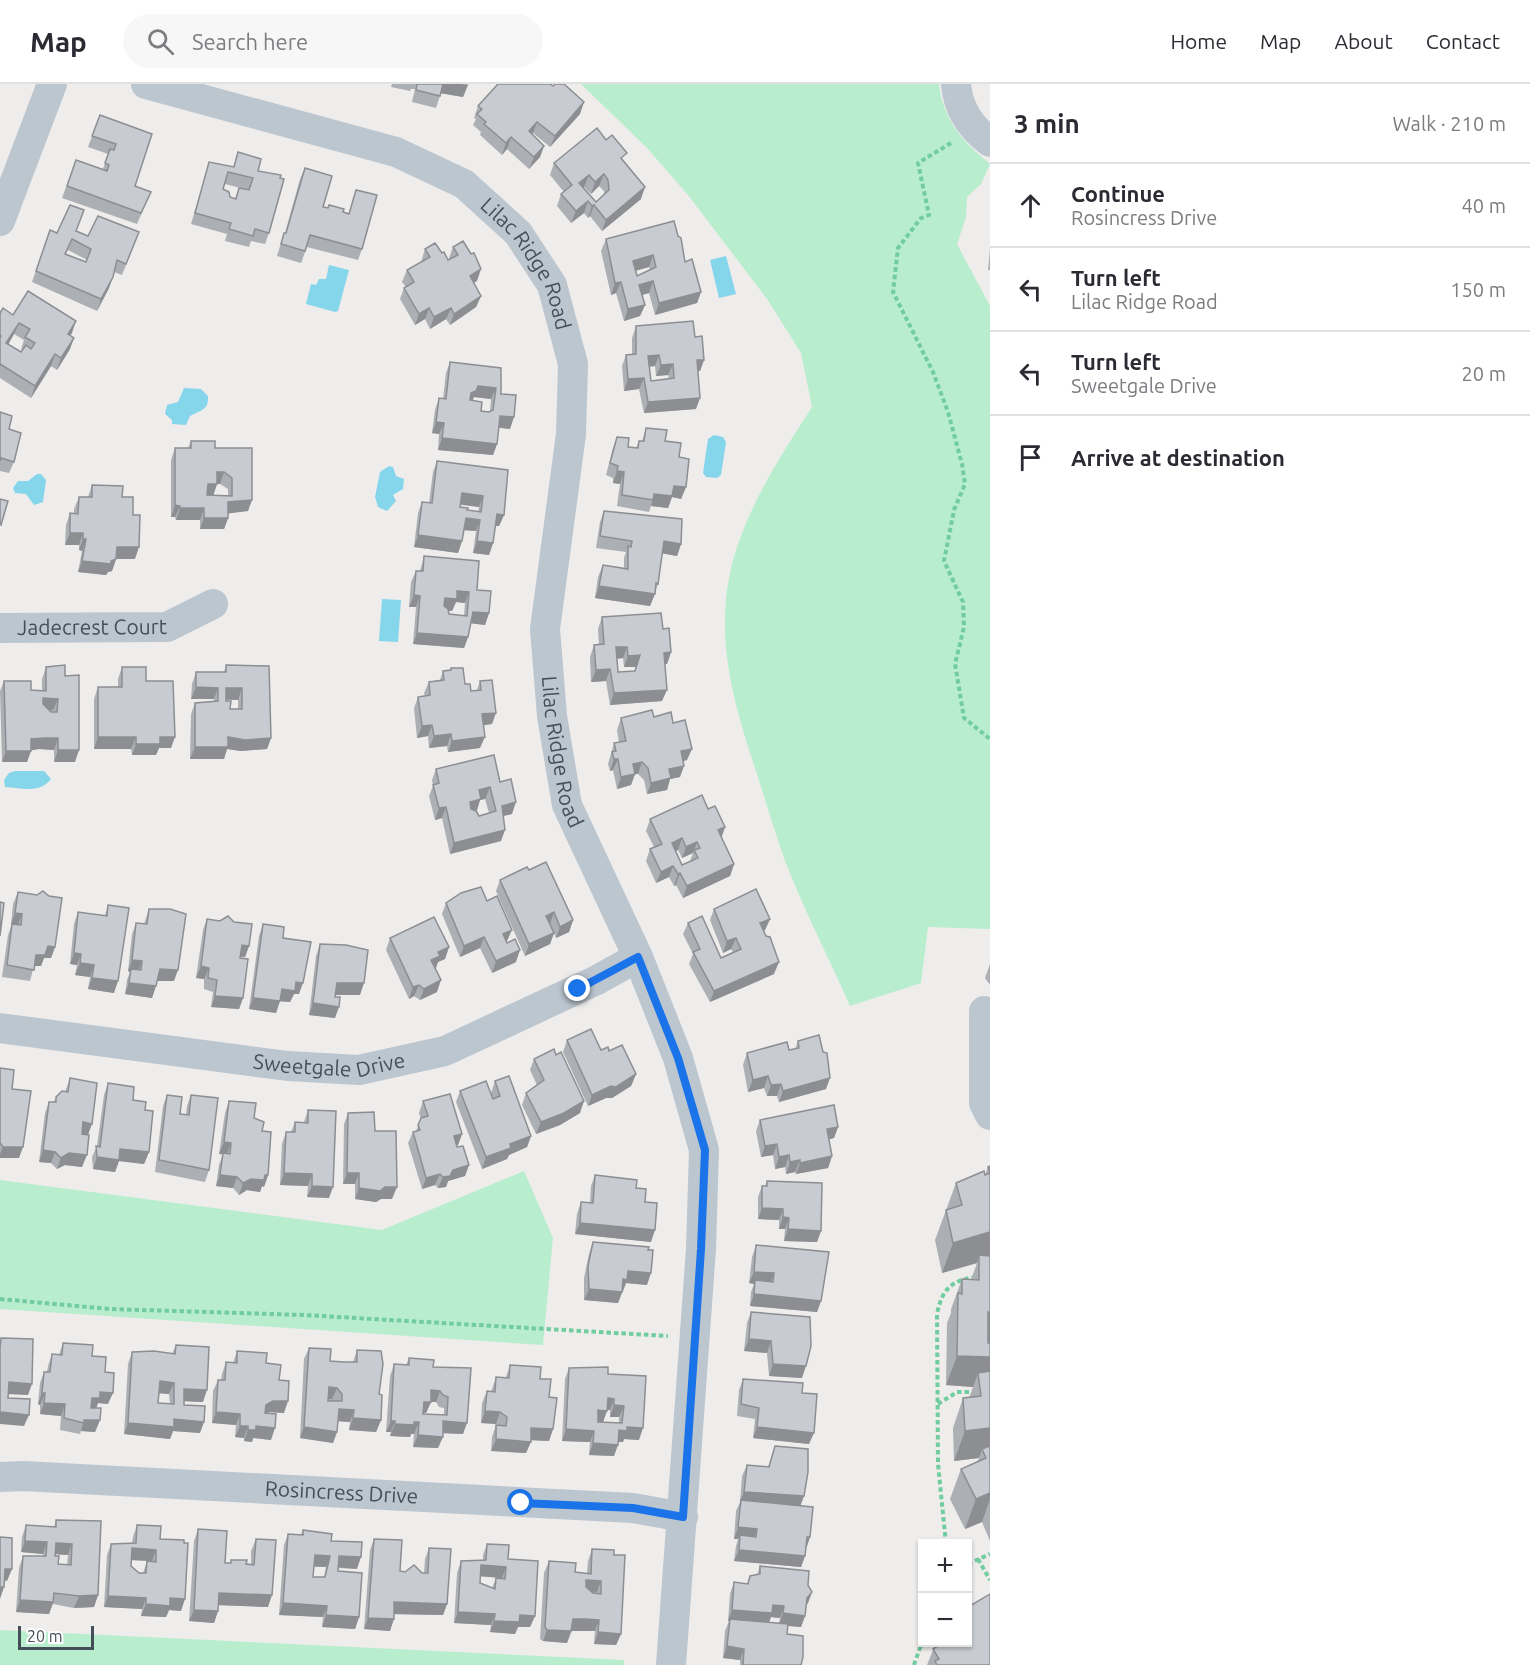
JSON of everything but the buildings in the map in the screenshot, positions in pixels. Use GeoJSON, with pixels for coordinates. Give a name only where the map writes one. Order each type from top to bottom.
{"type":"FeatureCollection","features":[{"type":"Feature","properties":{"kind":"street"},"geometry":{"type":"LineString","coordinates":[[0,221],[52,84]]}},
{"type":"Feature","properties":{"kind":"street","name":"Lilac Ridge Road"},"geometry":{"type":"LineString","coordinates":[[146,84],[396,152],[464,184],[518,233],[552,285],[573,364],[570,434],[545,629],[552,716],[567,805],[638,957],[678,1058],[705,1150],[695,1338],[671,1665]]}},
{"type":"Feature","properties":{"kind":"street"},"geometry":{"type":"LineString","coordinates":[[956,84],[957,99],[981,136]]}},
{"type":"Feature","properties":{"kind":"street","name":"Jadecrest Court"},"geometry":{"type":"LineString","coordinates":[[0,628],[167,627],[213,604]]}},
{"type":"Feature","properties":{"kind":"street","name":"Sweetgale Drive"},"geometry":{"type":"LineString","coordinates":[[0,1028],[288,1066],[359,1070],[445,1052],[597,980],[638,957]]}},
{"type":"Feature","properties":{"kind":"street"},"geometry":{"type":"LineString","coordinates":[[984,1011],[984,1103],[990,1115]]}},
{"type":"Feature","properties":{"kind":"street","name":"Rosincress Drive"},"geometry":{"type":"LineString","coordinates":[[0,1477],[23,1476],[633,1508],[683,1517]]}},
{"type":"Feature","properties":{"kind":"path"},"geometry":{"type":"LineString","coordinates":[[981,136],[918,163],[929,215],[921,218],[898,248],[893,292],[933,372],[948,412],[962,464],[964,484],[954,510],[944,561],[963,602],[964,627],[955,664],[964,718],[990,739]]}},
{"type":"Feature","properties":{"kind":"path"},"geometry":{"type":"LineString","coordinates":[[946,1539],[938,1464],[938,1314],[941,1295],[949,1285],[958,1280],[979,1276]]}},
{"type":"Feature","properties":{"kind":"path"},"geometry":{"type":"LineString","coordinates":[[0,1299],[110,1309],[304,1315],[695,1338]]}},
{"type":"Feature","properties":{"kind":"path"},"geometry":{"type":"LineString","coordinates":[[938,1405],[957,1392],[985,1391]]}},
{"type":"Feature","properties":{"kind":"path"},"geometry":{"type":"LineString","coordinates":[[972,1562],[990,1554]]}},
{"type":"Feature","properties":{"kind":"path"},"geometry":{"type":"LineString","coordinates":[[978,1559],[990,1580]]}},
{"type":"Feature","properties":{"kind":"path"},"geometry":{"type":"LineString","coordinates":[[914,1665],[920,1647]]}},
{"type":"Feature","properties":{"kind":"green space"},"geometry":{"type":"Polygon","coordinates":[[[581,84],[939,84],[945,109],[956,129],[963,139],[990,164],[981,184],[967,197],[966,217],[957,244],[990,306],[990,929],[928,927],[921,983],[850,1006],[785,861],[742,726],[730,678],[725,628],[729,578],[742,533],[762,489],[812,407],[801,353],[767,299],[688,195],[647,148],[581,84]]]}},
{"type":"Feature","properties":{"kind":"green space"},"geometry":{"type":"Polygon","coordinates":[[[524,1171],[553,1238],[543,1345],[0,1309],[0,1180],[382,1230],[524,1171]]]}},
{"type":"Feature","properties":{"kind":"green space"},"geometry":{"type":"Polygon","coordinates":[[[0,1630],[624,1660],[624,1665],[0,1665],[0,1630]]]}},
{"type":"Feature","properties":{"kind":"water"},"geometry":{"type":"Polygon","coordinates":[[[726,256],[736,294],[719,298],[710,260],[726,256]]]}},
{"type":"Feature","properties":{"kind":"water"},"geometry":{"type":"Polygon","coordinates":[[[329,265],[349,270],[338,311],[335,312],[306,304],[311,284],[316,285],[319,279],[326,279],[329,265]]]}},
{"type":"Feature","properties":{"kind":"water"},"geometry":{"type":"Polygon","coordinates":[[[184,388],[201,389],[208,396],[207,404],[204,409],[190,416],[186,425],[172,424],[172,420],[165,414],[167,405],[178,402],[184,388]]]}},
{"type":"Feature","properties":{"kind":"water"},"geometry":{"type":"Polygon","coordinates":[[[714,435],[723,437],[726,442],[721,475],[717,478],[706,477],[703,473],[708,439],[714,435]]]}},
{"type":"Feature","properties":{"kind":"water"},"geometry":{"type":"Polygon","coordinates":[[[389,466],[393,467],[396,476],[404,479],[403,489],[393,495],[396,501],[387,511],[378,507],[375,497],[380,472],[389,466]]]}},
{"type":"Feature","properties":{"kind":"water"},"geometry":{"type":"Polygon","coordinates":[[[37,474],[41,474],[46,480],[43,502],[34,505],[26,494],[15,493],[13,488],[18,481],[28,481],[37,474]]]}},
{"type":"Feature","properties":{"kind":"water"},"geometry":{"type":"Polygon","coordinates":[[[382,599],[401,600],[398,642],[379,641],[382,599]]]}},
{"type":"Feature","properties":{"kind":"water"},"geometry":{"type":"Polygon","coordinates":[[[44,771],[51,779],[36,788],[5,787],[4,780],[9,773],[44,771]]]}},
{"type":"Feature","properties":{"kind":"route"},"geometry":{"type":"LineString","coordinates":[[521,1503],[633,1508],[683,1517],[701,1249],[705,1150],[678,1058],[638,957],[578,989]]}}]}
